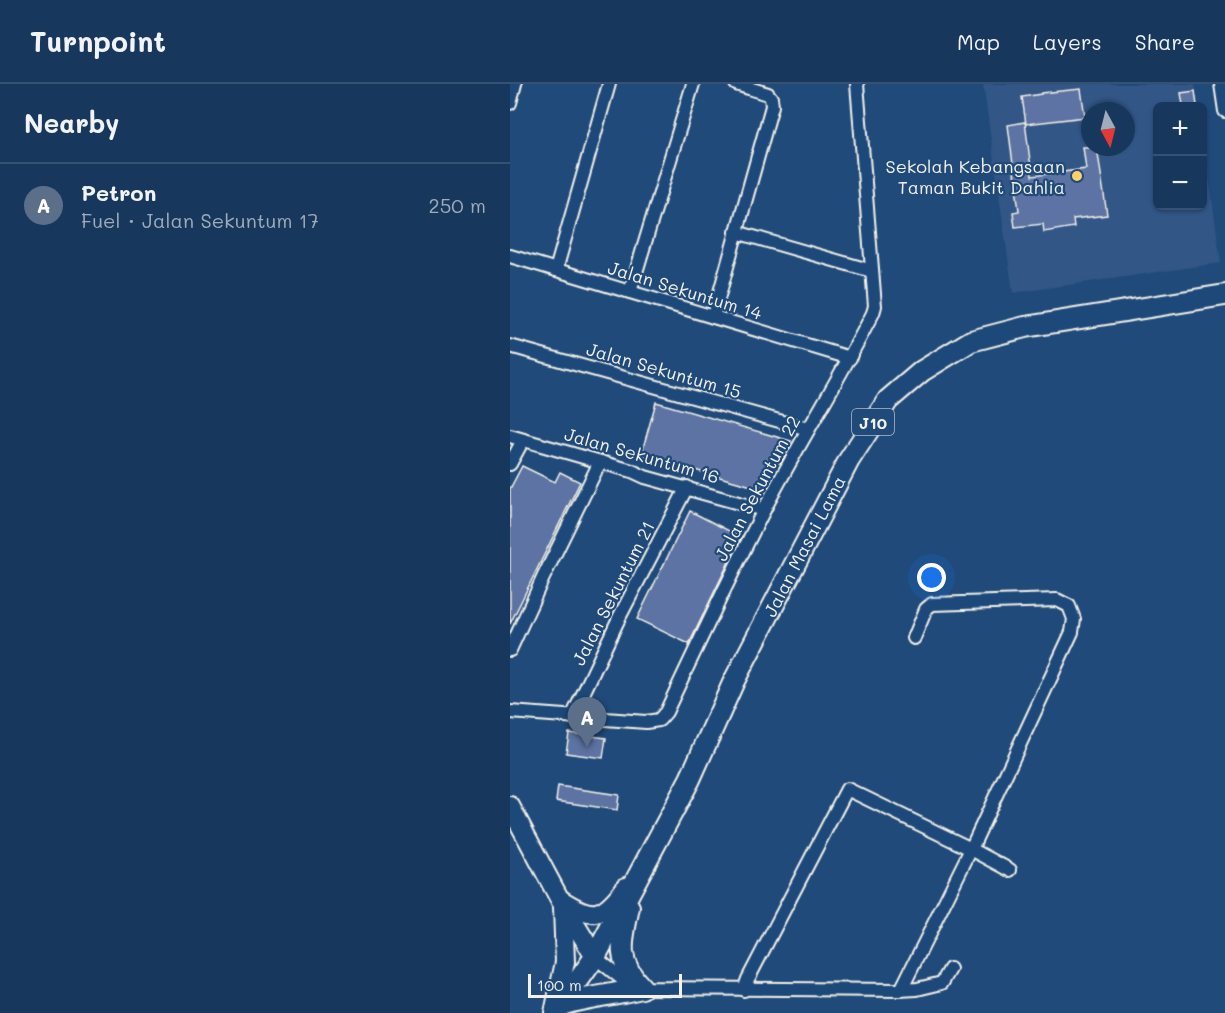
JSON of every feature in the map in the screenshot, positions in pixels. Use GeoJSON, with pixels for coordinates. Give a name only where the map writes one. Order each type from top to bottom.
{"type":"FeatureCollection","features":[{"type":"Feature","properties":{"kind":"main road","name":"Jalan Masai Lama"},"geometry":{"type":"LineString","coordinates":[[556,1010],[595,957],[690,780],[734,681],[849,460],[888,400],[922,371],[971,341],[1024,327],[1225,295]]}},
{"type":"Feature","properties":{"kind":"main road"},"geometry":{"type":"LineString","coordinates":[[510,806],[561,902],[595,957]]}},
{"type":"Feature","properties":{"kind":"main road"},"geometry":{"type":"LineString","coordinates":[[561,902],[589,914],[605,911],[643,865]]}},
{"type":"Feature","properties":{"kind":"main road"},"geometry":{"type":"LineString","coordinates":[[556,1010],[582,998],[617,995],[642,988],[629,974],[622,948],[633,884]]}},
{"type":"Feature","properties":{"kind":"main road"},"geometry":{"type":"LineString","coordinates":[[556,1010],[565,962],[561,902]]}},
{"type":"Feature","properties":{"kind":"street"},"geometry":{"type":"LineString","coordinates":[[510,103],[515,84]]}},
{"type":"Feature","properties":{"kind":"street"},"geometry":{"type":"LineString","coordinates":[[556,270],[609,84]]}},
{"type":"Feature","properties":{"kind":"street"},"geometry":{"type":"LineString","coordinates":[[630,292],[693,84]]}},
{"type":"Feature","properties":{"kind":"street"},"geometry":{"type":"LineString","coordinates":[[713,317],[772,102],[768,94],[736,84]]}},
{"type":"Feature","properties":{"kind":"street","name":"Jalan Sekuntum 22"},"geometry":{"type":"LineString","coordinates":[[572,717],[646,722],[659,720],[666,712],[764,510],[873,314],[872,271],[856,84]]}},
{"type":"Feature","properties":{"kind":"street"},"geometry":{"type":"LineString","coordinates":[[1221,84],[1225,111]]}},
{"type":"Feature","properties":{"kind":"street"},"geometry":{"type":"LineString","coordinates":[[736,232],[872,271]]}},
{"type":"Feature","properties":{"kind":"street","name":"Jalan Sekuntum 14"},"geometry":{"type":"LineString","coordinates":[[510,256],[850,358]]}},
{"type":"Feature","properties":{"kind":"street","name":"Jalan Sekuntum 15"},"geometry":{"type":"LineString","coordinates":[[510,346],[808,429]]}},
{"type":"Feature","properties":{"kind":"street"},"geometry":{"type":"LineString","coordinates":[[510,464],[516,438]]}},
{"type":"Feature","properties":{"kind":"street","name":"Jalan Sekuntum 16"},"geometry":{"type":"LineString","coordinates":[[516,438],[764,510]]}},
{"type":"Feature","properties":{"kind":"street"},"geometry":{"type":"LineString","coordinates":[[510,650],[600,462]]}},
{"type":"Feature","properties":{"kind":"street","name":"Jalan Sekuntum 21"},"geometry":{"type":"LineString","coordinates":[[572,717],[620,616],[687,487]]}},
{"type":"Feature","properties":{"kind":"street"},"geometry":{"type":"LineString","coordinates":[[901,990],[971,849],[1072,632],[1073,614],[1069,606],[1057,600],[932,604],[926,609],[914,638]]}},
{"type":"Feature","properties":{"kind":"street"},"geometry":{"type":"LineString","coordinates":[[510,712],[572,717]]}},
{"type":"Feature","properties":{"kind":"street"},"geometry":{"type":"LineString","coordinates":[[744,990],[847,789],[1010,870]]}},
{"type":"Feature","properties":{"kind":"street"},"geometry":{"type":"LineString","coordinates":[[595,957],[619,978],[632,986],[642,988],[901,990],[942,983],[950,969]]}},
{"type":"Feature","properties":{"kind":"shaded area","name":"Sekolah Kebangsaan Taman Bukit Dahlia"},"geometry":{"type":"Polygon","coordinates":[[[983,84],[1195,84],[1198,102],[1153,102],[1153,210],[1207,210],[1207,163],[1221,263],[1013,293],[983,84]]]}},
{"type":"Feature","properties":{"kind":"building"},"geometry":{"type":"Polygon","coordinates":[[[1081,89],[1083,102],[1081,102],[1081,117],[1026,124],[1022,97],[1081,89]]]}},
{"type":"Feature","properties":{"kind":"building"},"geometry":{"type":"Polygon","coordinates":[[[1195,91],[1196,102],[1182,102],[1181,93],[1195,91]]]}},
{"type":"Feature","properties":{"kind":"building"},"geometry":{"type":"Polygon","coordinates":[[[1025,122],[1032,176],[1086,169],[1084,156],[1098,156],[1107,215],[1073,219],[1074,227],[1044,232],[1043,224],[1015,227],[1013,212],[1019,211],[1008,125],[1025,122]]]}},
{"type":"Feature","properties":{"kind":"building"},"geometry":{"type":"Polygon","coordinates":[[[656,402],[791,441],[780,463],[774,461],[766,490],[641,455],[656,402]]]}},
{"type":"Feature","properties":{"kind":"building"},"geometry":{"type":"Polygon","coordinates":[[[522,466],[555,482],[560,472],[580,482],[510,624],[510,489],[522,466]]]}},
{"type":"Feature","properties":{"kind":"building"},"geometry":{"type":"Polygon","coordinates":[[[690,511],[741,537],[689,644],[637,619],[690,511]]]}},
{"type":"Feature","properties":{"kind":"building"},"geometry":{"type":"Polygon","coordinates":[[[569,733],[606,738],[603,758],[566,753],[569,733]]]}},
{"type":"Feature","properties":{"kind":"building"},"geometry":{"type":"Polygon","coordinates":[[[558,786],[619,795],[617,810],[556,801],[558,786]]]}},
{"type":"Feature","properties":{"kind":"place","name":"Sekolah Kebangsaan Taman Bukit Dahlia"},"geometry":{"type":"Point","coordinates":[1077,176]}},
{"type":"Feature","properties":{"kind":"place","name":"Petron"},"geometry":{"type":"Point","coordinates":[587,747]}}]}
